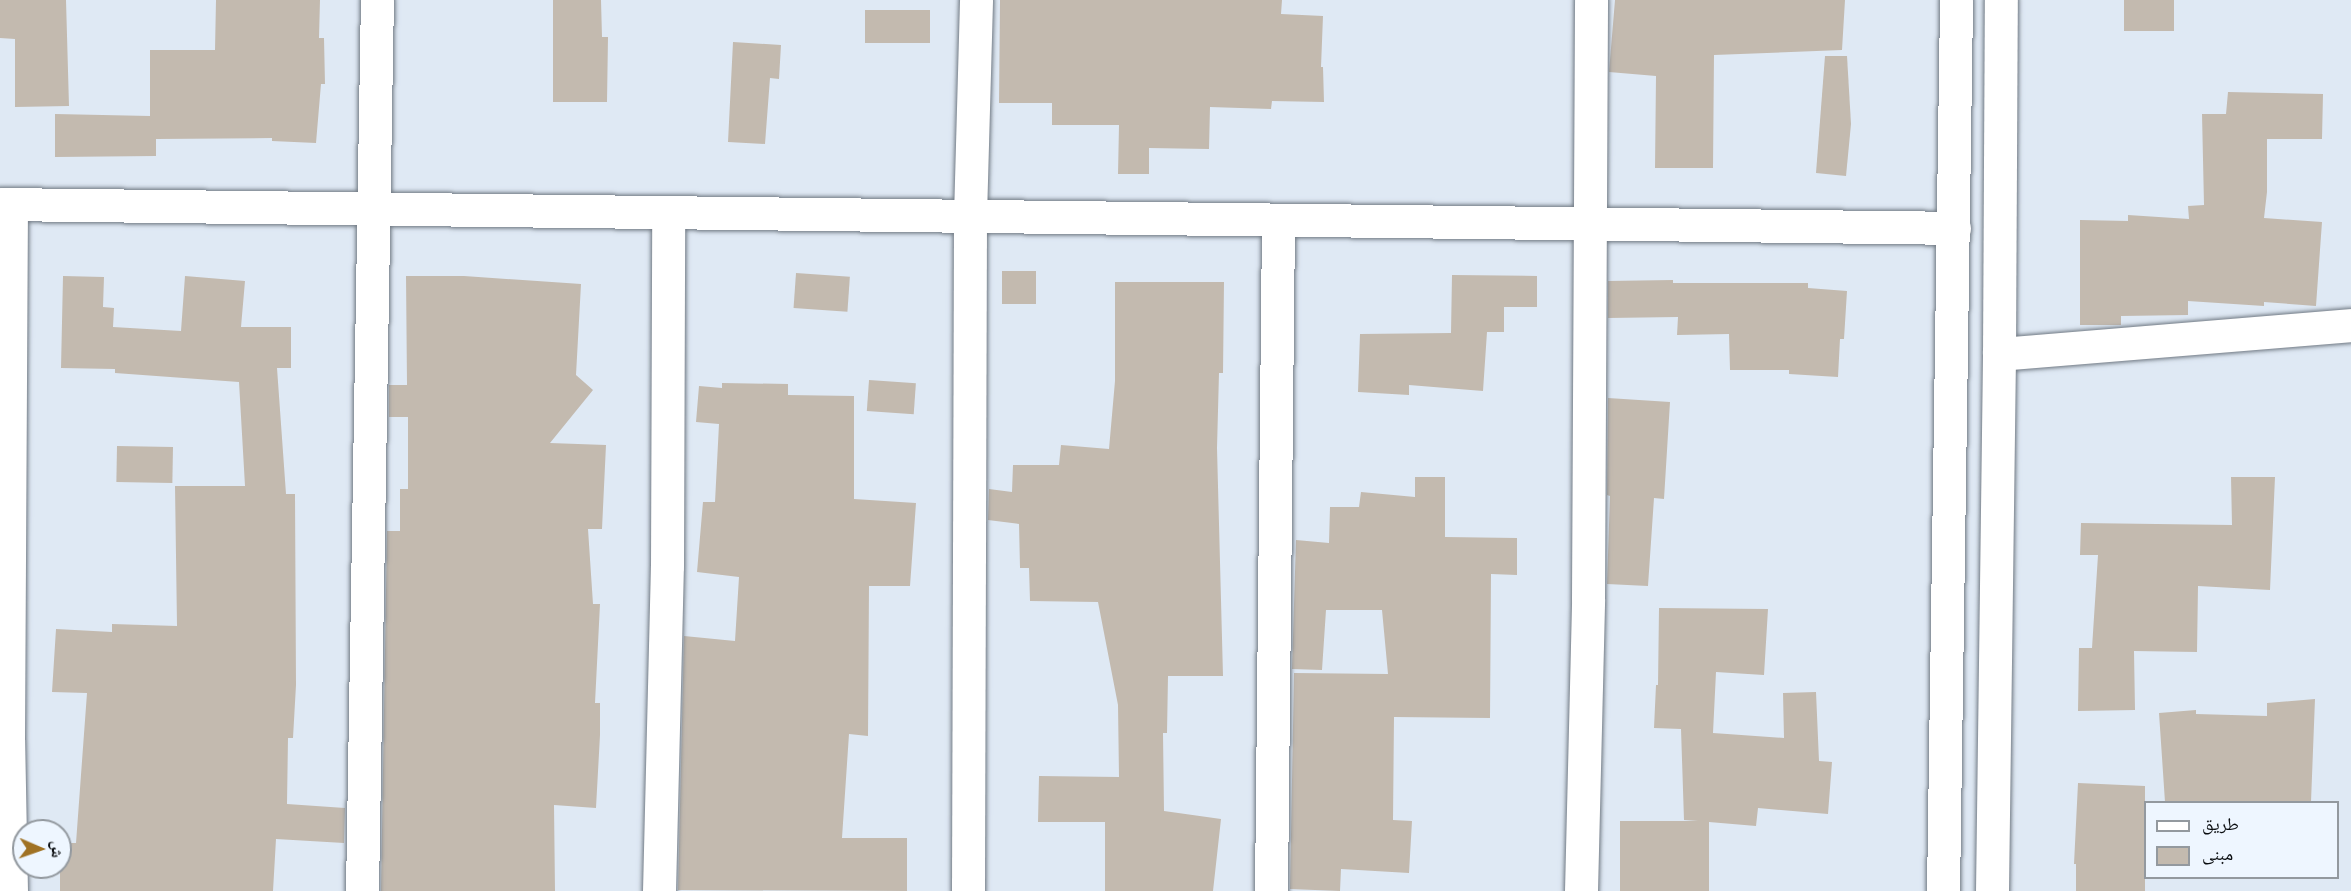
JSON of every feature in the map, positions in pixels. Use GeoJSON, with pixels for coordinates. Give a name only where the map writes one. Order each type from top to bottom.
{"type":"FeatureCollection","features":[{"type":"Feature","properties":{"kind":"street"},"geometry":{"type":"LineString","coordinates":[[362,891],[377,0]]}},
{"type":"Feature","properties":{"kind":"street"},"geometry":{"type":"LineString","coordinates":[[968,891],[970,216],[976,0]]}},
{"type":"Feature","properties":{"kind":"street"},"geometry":{"type":"LineString","coordinates":[[1581,891],[1588,599],[1591,0]]}},
{"type":"Feature","properties":{"kind":"street"},"geometry":{"type":"LineString","coordinates":[[1943,891],[1956,0]]}},
{"type":"Feature","properties":{"kind":"street"},"geometry":{"type":"LineString","coordinates":[[1992,891],[2001,0]]}},
{"type":"Feature","properties":{"kind":"street"},"geometry":{"type":"LineString","coordinates":[[11,891],[4,740],[6,205],[1954,228]]}},
{"type":"Feature","properties":{"kind":"street"},"geometry":{"type":"LineString","coordinates":[[660,891],[668,566],[668,213]]}},
{"type":"Feature","properties":{"kind":"street"},"geometry":{"type":"LineString","coordinates":[[1271,891],[1278,220]]}},
{"type":"Feature","properties":{"kind":"street"},"geometry":{"type":"LineString","coordinates":[[1999,354],[2351,325]]}},
{"type":"Feature","properties":{"kind":"building"},"geometry":{"type":"Polygon","coordinates":[[[0,0],[66,0],[69,106],[15,107],[15,39],[0,38],[0,0]]]}},
{"type":"Feature","properties":{"kind":"building"},"geometry":{"type":"Polygon","coordinates":[[[216,0],[320,0],[319,38],[324,38],[325,84],[321,84],[316,143],[272,141],[272,138],[156,139],[156,156],[55,157],[55,114],[150,116],[150,50],[215,50],[216,0]]]}},
{"type":"Feature","properties":{"kind":"building"},"geometry":{"type":"Polygon","coordinates":[[[553,0],[601,0],[602,37],[608,37],[607,102],[553,102],[553,0]]]}},
{"type":"Feature","properties":{"kind":"building"},"geometry":{"type":"Polygon","coordinates":[[[1000,0],[1282,0],[1281,14],[1323,16],[1321,67],[1323,67],[1324,102],[1272,101],[1271,109],[1210,107],[1209,149],[1149,148],[1149,174],[1118,174],[1119,125],[1052,125],[1052,103],[999,103],[1000,0]]]}},
{"type":"Feature","properties":{"kind":"building"},"geometry":{"type":"Polygon","coordinates":[[[1615,0],[1845,0],[1842,50],[1714,55],[1713,168],[1655,168],[1656,76],[1609,72],[1615,0]]]}},
{"type":"Feature","properties":{"kind":"building"},"geometry":{"type":"Polygon","coordinates":[[[2124,0],[2174,0],[2174,31],[2124,31],[2124,0]]]}},
{"type":"Feature","properties":{"kind":"building"},"geometry":{"type":"Polygon","coordinates":[[[865,10],[930,10],[930,43],[865,43],[865,10]]]}},
{"type":"Feature","properties":{"kind":"building"},"geometry":{"type":"Polygon","coordinates":[[[733,42],[781,45],[779,79],[770,78],[765,144],[728,142],[733,42]]]}},
{"type":"Feature","properties":{"kind":"building"},"geometry":{"type":"Polygon","coordinates":[[[1825,56],[1847,56],[1851,124],[1846,176],[1816,173],[1825,56]]]}},
{"type":"Feature","properties":{"kind":"building"},"geometry":{"type":"Polygon","coordinates":[[[2228,92],[2323,94],[2322,139],[2267,139],[2267,192],[2264,218],[2322,222],[2316,306],[2264,302],[2264,306],[2188,301],[2188,315],[2121,316],[2121,325],[2080,325],[2080,220],[2128,221],[2128,215],[2189,219],[2188,206],[2204,205],[2202,114],[2226,114],[2228,92]]]}},
{"type":"Feature","properties":{"kind":"building"},"geometry":{"type":"Polygon","coordinates":[[[1002,271],[1036,271],[1036,304],[1002,304],[1002,271]]]}},
{"type":"Feature","properties":{"kind":"building"},"geometry":{"type":"Polygon","coordinates":[[[796,273],[850,277],[847,312],[794,308],[796,273]]]}},
{"type":"Feature","properties":{"kind":"building"},"geometry":{"type":"Polygon","coordinates":[[[1452,275],[1537,276],[1537,307],[1504,307],[1504,332],[1487,332],[1483,391],[1409,385],[1409,395],[1358,392],[1360,334],[1451,333],[1452,275]]]}},
{"type":"Feature","properties":{"kind":"building"},"geometry":{"type":"Polygon","coordinates":[[[63,276],[104,277],[103,307],[114,308],[113,327],[181,331],[185,276],[245,281],[241,327],[291,327],[291,368],[277,368],[286,494],[295,494],[296,685],[293,738],[288,738],[287,804],[345,808],[344,843],[276,839],[273,891],[60,891],[60,879],[72,879],[72,843],[76,843],[87,693],[52,692],[56,629],[112,632],[112,624],[177,626],[175,486],[245,486],[239,382],[115,373],[115,369],[61,368],[63,276]]]}},
{"type":"Feature","properties":{"kind":"building"},"geometry":{"type":"Polygon","coordinates":[[[406,276],[464,276],[581,284],[576,375],[593,390],[550,443],[606,445],[602,529],[588,529],[593,604],[600,604],[595,703],[600,703],[600,735],[596,808],[554,805],[555,891],[381,891],[387,531],[400,531],[400,489],[408,489],[408,417],[389,417],[389,385],[407,385],[406,276]]]}},
{"type":"Feature","properties":{"kind":"building"},"geometry":{"type":"Polygon","coordinates":[[[1673,280],[1673,283],[1808,283],[1808,288],[1847,291],[1844,339],[1840,339],[1838,377],[1789,374],[1789,370],[1730,370],[1729,334],[1677,335],[1678,317],[1608,318],[1608,281],[1673,280]]]}},
{"type":"Feature","properties":{"kind":"building"},"geometry":{"type":"Polygon","coordinates":[[[1115,282],[1224,282],[1223,373],[1219,373],[1217,448],[1223,676],[1168,676],[1167,733],[1163,733],[1164,811],[1221,819],[1213,891],[1105,891],[1105,822],[1038,822],[1039,776],[1119,777],[1118,705],[1098,602],[1030,601],[1029,568],[1020,568],[1019,524],[988,520],[989,489],[1012,492],[1013,465],[1059,465],[1061,445],[1109,449],[1115,381],[1115,282]]]}},
{"type":"Feature","properties":{"kind":"building"},"geometry":{"type":"Polygon","coordinates":[[[869,380],[916,383],[914,414],[867,411],[869,380]]]}},
{"type":"Feature","properties":{"kind":"building"},"geometry":{"type":"Polygon","coordinates":[[[722,383],[788,384],[788,395],[854,396],[854,499],[916,503],[910,586],[869,586],[868,736],[849,734],[842,838],[907,838],[907,891],[678,890],[684,636],[735,641],[739,577],[697,572],[703,502],[715,502],[719,424],[696,422],[699,386],[722,388],[722,383]]]}},
{"type":"Feature","properties":{"kind":"building"},"geometry":{"type":"Polygon","coordinates":[[[1608,398],[1670,402],[1664,499],[1654,498],[1648,586],[1607,584],[1610,496],[1607,495],[1608,398]]]}},
{"type":"Feature","properties":{"kind":"building"},"geometry":{"type":"Polygon","coordinates":[[[117,446],[173,447],[172,483],[116,482],[117,446]]]}},
{"type":"Feature","properties":{"kind":"building"},"geometry":{"type":"Polygon","coordinates":[[[1415,477],[1445,477],[1445,537],[1517,538],[1517,575],[1491,574],[1490,718],[1394,717],[1393,820],[1412,821],[1409,873],[1341,869],[1340,891],[1290,889],[1294,673],[1388,674],[1382,610],[1326,610],[1322,670],[1292,669],[1296,540],[1329,543],[1330,507],[1359,507],[1361,492],[1415,497],[1415,477]]]}},
{"type":"Feature","properties":{"kind":"building"},"geometry":{"type":"Polygon","coordinates":[[[2231,477],[2275,477],[2270,590],[2198,586],[2197,652],[2134,651],[2135,710],[2078,711],[2079,648],[2092,648],[2098,555],[2080,555],[2081,523],[2232,525],[2231,477]]]}},
{"type":"Feature","properties":{"kind":"building"},"geometry":{"type":"Polygon","coordinates":[[[1659,608],[1768,609],[1764,675],[1716,672],[1713,733],[1784,738],[1783,693],[1816,692],[1819,761],[1832,762],[1828,814],[1758,808],[1756,826],[1709,822],[1709,891],[1620,891],[1620,821],[1698,821],[1684,820],[1681,729],[1654,728],[1656,685],[1658,685],[1659,608]]]}},
{"type":"Feature","properties":{"kind":"building"},"geometry":{"type":"Polygon","coordinates":[[[2315,699],[2311,801],[2165,801],[2159,713],[2196,710],[2196,714],[2267,716],[2267,703],[2315,699]]]}},
{"type":"Feature","properties":{"kind":"building"},"geometry":{"type":"Polygon","coordinates":[[[2078,783],[2145,786],[2145,891],[2076,891],[2076,864],[2074,864],[2078,783]]]}}]}
